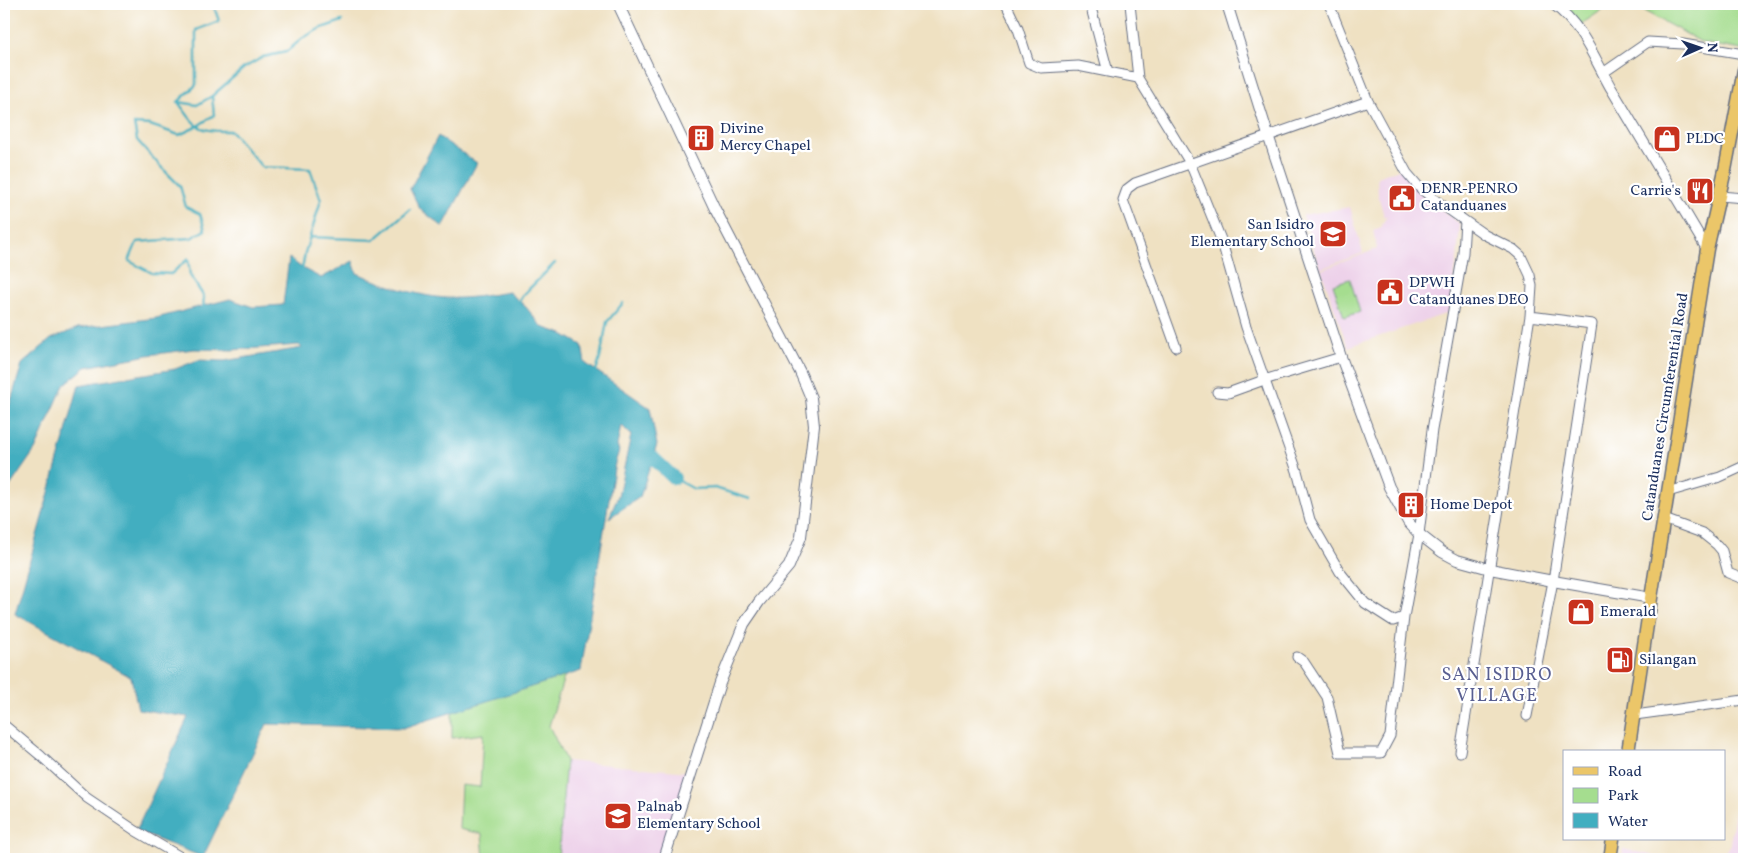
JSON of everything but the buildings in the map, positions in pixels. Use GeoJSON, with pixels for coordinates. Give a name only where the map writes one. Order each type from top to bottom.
{"type":"FeatureCollection","features":[{"type":"Feature","properties":{"kind":"main road","name":"Catanduanes Circumferential Road"},"geometry":{"type":"LineString","coordinates":[[1628,750],[1651,598],[1708,249],[1744,70]]}},
{"type":"Feature","properties":{"kind":"main road"},"geometry":{"type":"LineString","coordinates":[[1610,859],[1613,840]]}},
{"type":"Feature","properties":{"kind":"street"},"geometry":{"type":"LineString","coordinates":[[618,4],[715,209],[800,372],[811,398],[814,426],[801,537],[789,566],[759,602],[744,624],[720,683],[664,859]]}},
{"type":"Feature","properties":{"kind":"street"},"geometry":{"type":"LineString","coordinates":[[1006,4],[1018,29],[1030,64],[1041,68],[1078,66],[1138,78]]}},
{"type":"Feature","properties":{"kind":"street"},"geometry":{"type":"LineString","coordinates":[[1090,4],[1108,72]]}},
{"type":"Feature","properties":{"kind":"street"},"geometry":{"type":"LineString","coordinates":[[1130,4],[1138,78],[1190,164],[1222,242],[1246,327],[1297,471],[1310,520],[1340,572],[1365,603],[1393,621],[1404,617]]}},
{"type":"Feature","properties":{"kind":"street"},"geometry":{"type":"LineString","coordinates":[[1227,4],[1341,358],[1389,486],[1408,522],[1419,534],[1442,552],[1458,560],[1490,569],[1651,598]]}},
{"type":"Feature","properties":{"kind":"street"},"geometry":{"type":"LineString","coordinates":[[1329,4],[1368,101],[1407,173],[1431,197],[1485,235],[1513,249],[1521,256],[1530,276],[1532,286],[1530,316],[1460,752]]}},
{"type":"Feature","properties":{"kind":"street"},"geometry":{"type":"LineString","coordinates":[[1553,4],[1564,12],[1586,40],[1603,73],[1708,249]]}},
{"type":"Feature","properties":{"kind":"street"},"geometry":{"type":"LineString","coordinates":[[1603,73],[1648,42],[1683,44],[1744,54]]}},
{"type":"Feature","properties":{"kind":"street"},"geometry":{"type":"LineString","coordinates":[[1176,347],[1123,200],[1127,189],[1135,183],[1368,101]]}},
{"type":"Feature","properties":{"kind":"street"},"geometry":{"type":"LineString","coordinates":[[1720,196],[1744,198]]}},
{"type":"Feature","properties":{"kind":"street"},"geometry":{"type":"LineString","coordinates":[[1297,656],[1304,662],[1327,697],[1340,753],[1381,754],[1390,736],[1404,617],[1419,534],[1432,430],[1463,254],[1465,221]]}},
{"type":"Feature","properties":{"kind":"street"},"geometry":{"type":"LineString","coordinates":[[1527,716],[1553,581],[1592,324],[1530,316]]}},
{"type":"Feature","properties":{"kind":"street"},"geometry":{"type":"LineString","coordinates":[[1216,392],[1228,393],[1264,380],[1341,358]]}},
{"type":"Feature","properties":{"kind":"street"},"geometry":{"type":"LineString","coordinates":[[1668,492],[1720,476],[1744,466]]}},
{"type":"Feature","properties":{"kind":"street"},"geometry":{"type":"LineString","coordinates":[[1664,520],[1702,533],[1722,551],[1728,573],[1743,579]]}},
{"type":"Feature","properties":{"kind":"street"},"geometry":{"type":"LineString","coordinates":[[1635,715],[1744,700]]}},
{"type":"Feature","properties":{"kind":"street"},"geometry":{"type":"LineString","coordinates":[[4,725],[87,798],[136,831],[184,859]]}},
{"type":"Feature","properties":{"kind":"shaded area","name":"DPWH Catanduanes DEO"},"geometry":{"type":"Polygon","coordinates":[[[1402,168],[1422,195],[1460,224],[1457,258],[1448,313],[1348,347],[1321,270],[1377,249],[1373,230],[1380,228],[1387,216],[1384,216],[1378,195],[1377,177],[1402,168]]]}},
{"type":"Feature","properties":{"kind":"shaded area","name":"San Isidro Elementary School"},"geometry":{"type":"Polygon","coordinates":[[[1350,207],[1363,253],[1320,269],[1303,215],[1350,207]]]}},
{"type":"Feature","properties":{"kind":"shaded area","name":"Palnab Elementary School"},"geometry":{"type":"Polygon","coordinates":[[[566,761],[688,772],[662,859],[558,859],[566,761]]]}},
{"type":"Feature","properties":{"kind":"shaded area"},"geometry":{"type":"Polygon","coordinates":[[[1735,813],[1744,814],[1744,859],[1668,859],[1711,858],[1724,854],[1730,844],[1735,813]]]}},
{"type":"Feature","properties":{"kind":"shaded area"},"geometry":{"type":"Polygon","coordinates":[[[1623,849],[1668,859],[1622,859],[1623,849]]]}},
{"type":"Feature","properties":{"kind":"green space"},"geometry":{"type":"Polygon","coordinates":[[[1564,4],[1611,4],[1580,25],[1564,4]]]}},
{"type":"Feature","properties":{"kind":"green space"},"geometry":{"type":"Polygon","coordinates":[[[1631,4],[1744,4],[1744,40],[1742,50],[1703,43],[1631,4]]]}},
{"type":"Feature","properties":{"kind":"green space"},"geometry":{"type":"Polygon","coordinates":[[[1350,279],[1360,312],[1344,317],[1333,284],[1350,279]]]}},
{"type":"Feature","properties":{"kind":"green space"},"geometry":{"type":"Polygon","coordinates":[[[565,674],[549,726],[566,761],[558,859],[484,859],[482,834],[459,829],[461,785],[480,787],[483,734],[452,738],[452,711],[565,674]]]}},
{"type":"Feature","properties":{"kind":"water"},"geometry":{"type":"Polygon","coordinates":[[[438,136],[477,163],[443,227],[420,209],[410,189],[438,136]]]}},
{"type":"Feature","properties":{"kind":"water"},"geometry":{"type":"Polygon","coordinates":[[[289,258],[302,268],[321,278],[353,261],[357,273],[401,289],[436,297],[463,298],[509,292],[526,307],[542,327],[563,334],[582,345],[585,363],[650,408],[657,445],[640,497],[609,518],[618,496],[631,435],[621,425],[617,446],[619,451],[615,463],[581,671],[403,728],[267,724],[203,857],[136,831],[188,717],[138,709],[131,677],[15,614],[79,385],[175,369],[198,360],[224,361],[302,348],[299,345],[232,350],[194,349],[148,355],[86,367],[64,385],[35,450],[4,495],[4,412],[9,407],[22,364],[51,339],[78,328],[156,318],[230,299],[253,307],[283,305],[289,258]]]}},
{"type":"Feature","properties":{"kind":"waterway"},"geometry":{"type":"LineString","coordinates":[[213,4],[219,21],[196,30],[196,85],[178,102],[199,127],[211,131],[231,131],[262,167],[310,169],[321,200],[305,253],[302,270]]}},
{"type":"Feature","properties":{"kind":"waterway"},"geometry":{"type":"LineString","coordinates":[[179,102],[197,105],[212,96],[244,68],[263,57],[286,52],[303,38],[319,29],[342,21]]}},
{"type":"Feature","properties":{"kind":"waterway"},"geometry":{"type":"LineString","coordinates":[[203,308],[204,297],[190,275],[188,259],[171,274],[152,273],[129,261],[137,242],[191,238],[205,230],[200,214],[186,207],[180,186],[137,140],[134,124],[150,125],[179,135],[214,115],[212,96]]}},
{"type":"Feature","properties":{"kind":"waterway"},"geometry":{"type":"LineString","coordinates":[[310,237],[374,240],[410,209]]}},
{"type":"Feature","properties":{"kind":"waterway"},"geometry":{"type":"LineString","coordinates":[[519,302],[523,295],[555,263]]}},
{"type":"Feature","properties":{"kind":"waterway"},"geometry":{"type":"LineString","coordinates":[[595,374],[607,322],[623,303]]}},
{"type":"Feature","properties":{"kind":"waterway"},"geometry":{"type":"LineString","coordinates":[[642,448],[646,458],[654,459],[674,478]]}},
{"type":"Feature","properties":{"kind":"waterway"},"geometry":{"type":"LineString","coordinates":[[674,478],[694,489],[715,488],[750,499]]}},
{"type":"Feature","properties":{"kind":"place","name":"Divine Mercy Chapel"},"geometry":{"type":"Point","coordinates":[701,138]}},
{"type":"Feature","properties":{"kind":"place","name":"PLDC"},"geometry":{"type":"Point","coordinates":[1667,139]}},
{"type":"Feature","properties":{"kind":"place","name":"Carrie's"},"geometry":{"type":"Point","coordinates":[1700,191]}},
{"type":"Feature","properties":{"kind":"place","name":"DENR-PENRO Catanduanes"},"geometry":{"type":"Point","coordinates":[1402,198]}},
{"type":"Feature","properties":{"kind":"place","name":"San Isidro Elementary School"},"geometry":{"type":"Point","coordinates":[1333,234]}},
{"type":"Feature","properties":{"kind":"place","name":"DPWH Catanduanes DEO"},"geometry":{"type":"Point","coordinates":[1390,292]}},
{"type":"Feature","properties":{"kind":"place","name":"Home Depot"},"geometry":{"type":"Point","coordinates":[1411,505]}},
{"type":"Feature","properties":{"kind":"place","name":"Emerald"},"geometry":{"type":"Point","coordinates":[1581,612]}},
{"type":"Feature","properties":{"kind":"place","name":"Silangan"},"geometry":{"type":"Point","coordinates":[1620,660]}},
{"type":"Feature","properties":{"kind":"place","name":"Palnab Elementary School"},"geometry":{"type":"Point","coordinates":[618,816]}},
{"type":"Feature","properties":{"kind":"district","name":"SAN ISIDRO VILLAGE"},"geometry":{"type":"Point","coordinates":[1497,685]}}]}
